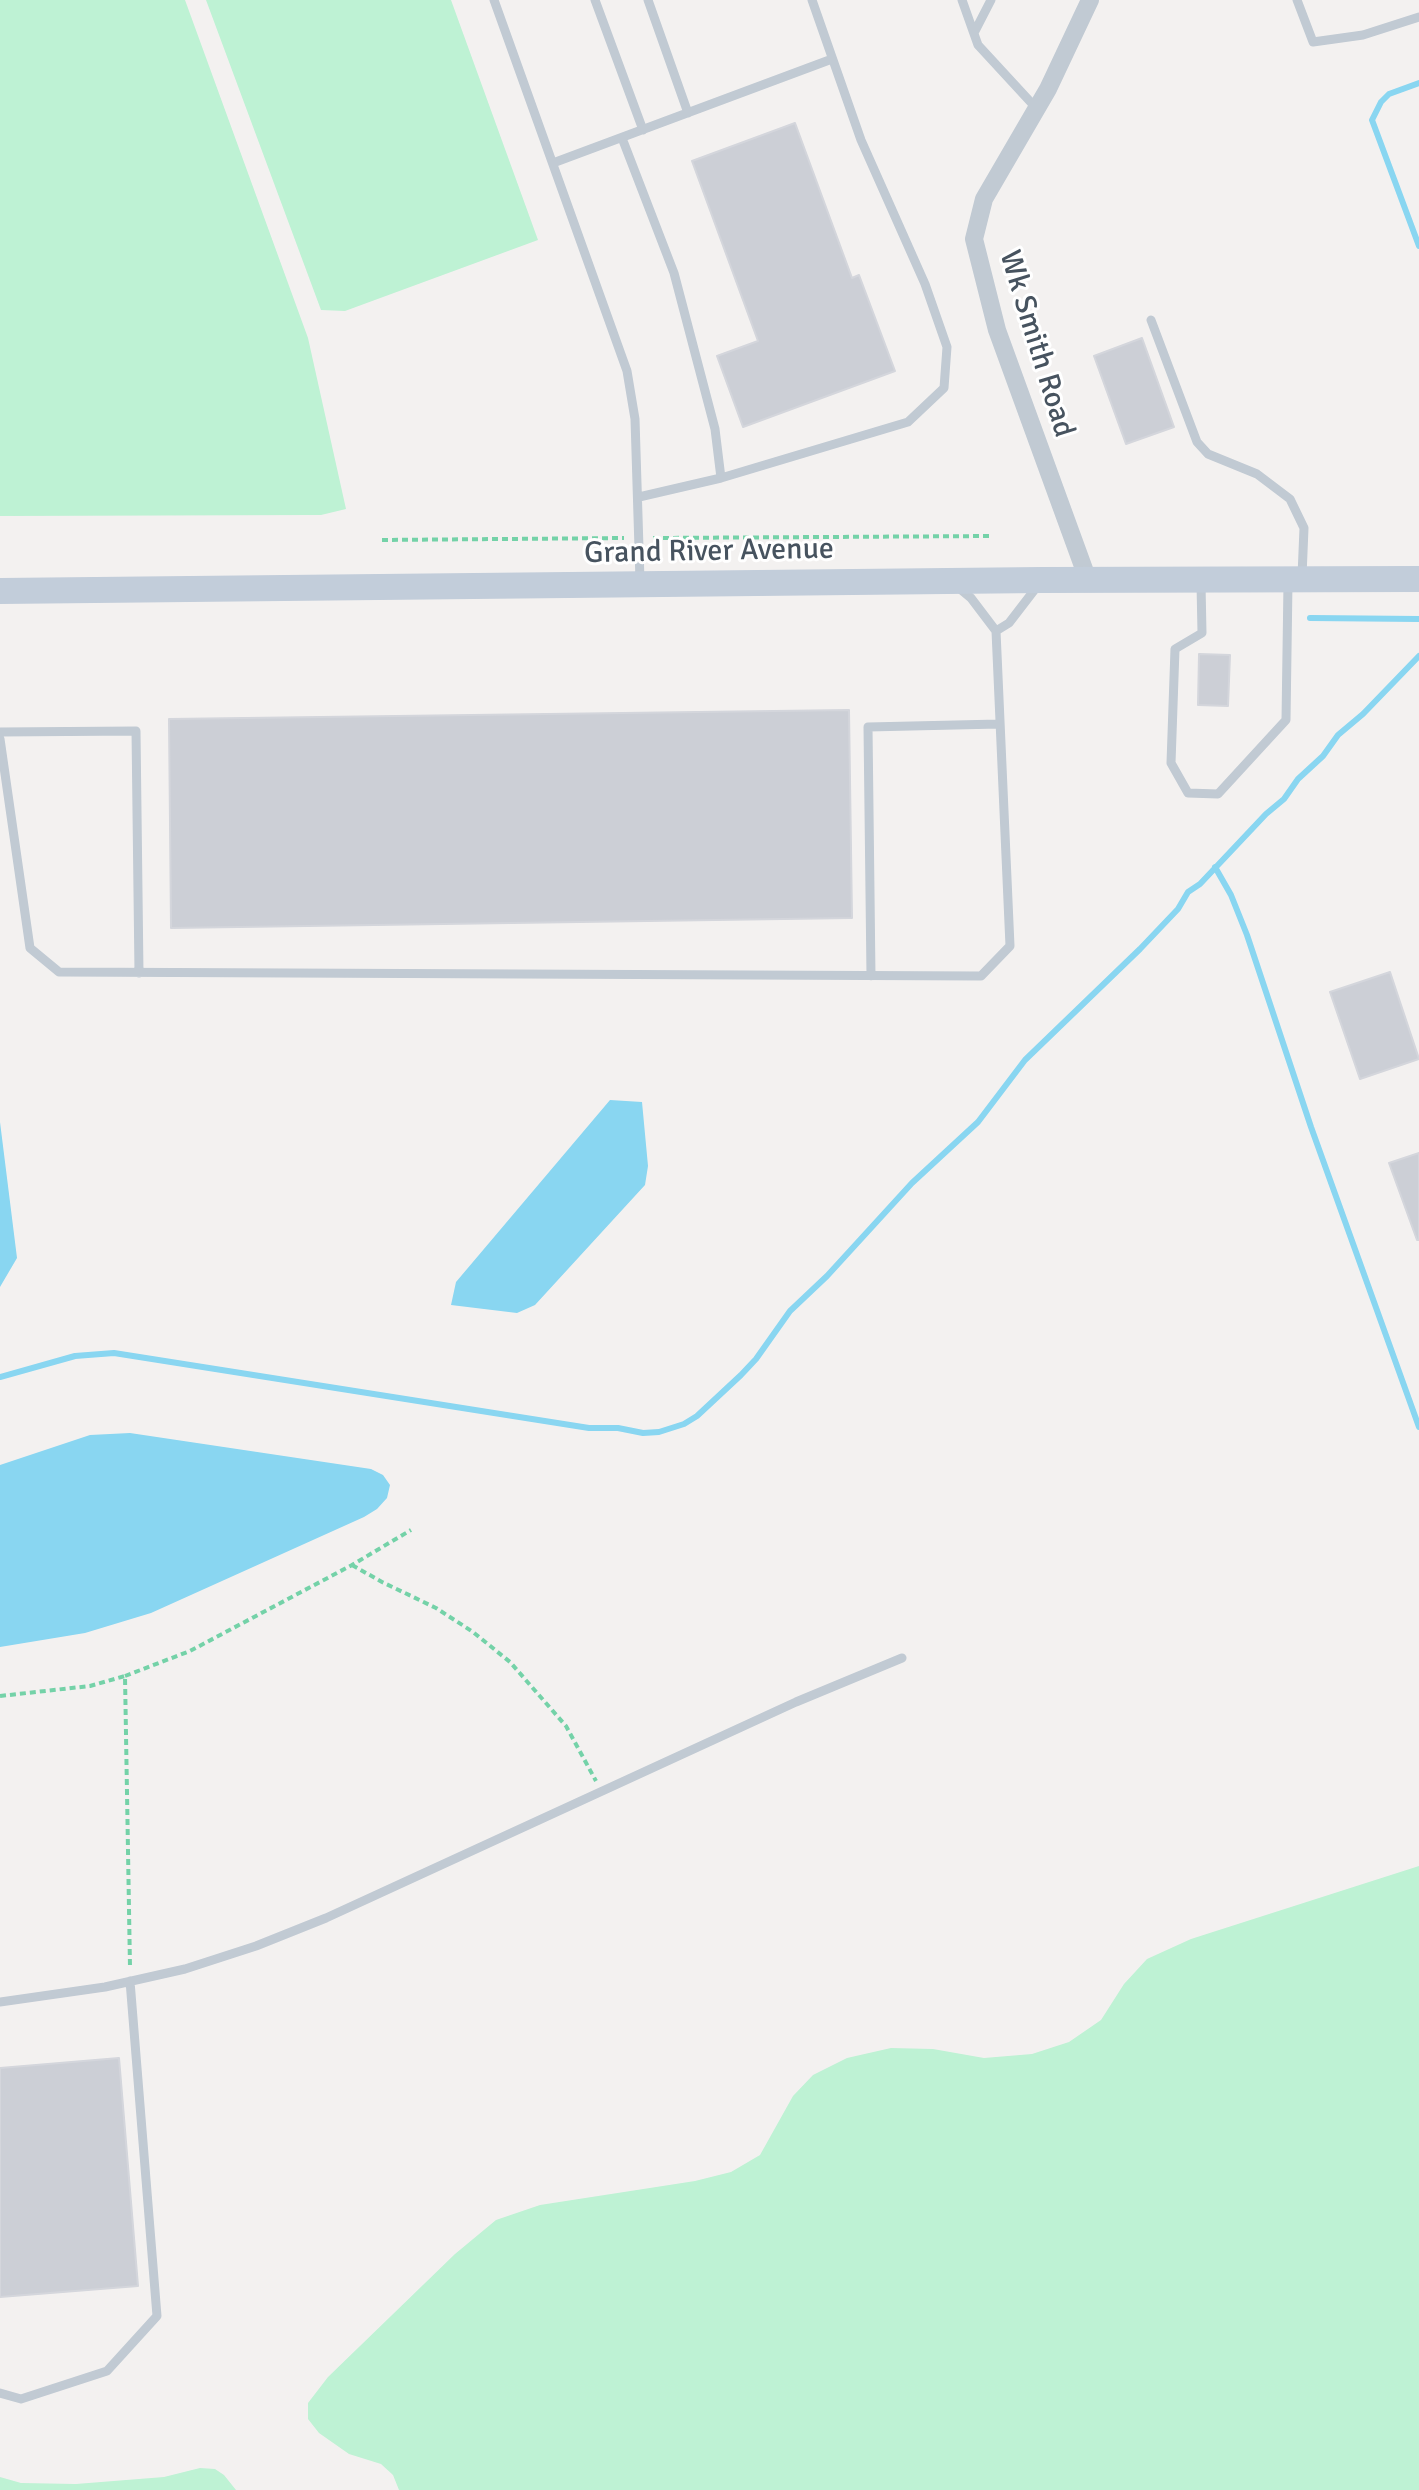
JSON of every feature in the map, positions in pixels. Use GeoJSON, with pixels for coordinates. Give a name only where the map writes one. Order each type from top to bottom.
{"type":"FeatureCollection","features":[{"type":"Feature","properties":{"kind":"main road","name":"Grand River Avenue"},"geometry":{"type":"LineString","coordinates":[[0,591],[1419,579]]}},
{"type":"Feature","properties":{"kind":"street","name":"Wk Smith Road"},"geometry":{"type":"LineString","coordinates":[[1088,580],[997,330],[974,239],[984,199],[1037,109],[1090,0]]}},
{"type":"Feature","properties":{"kind":"lane"},"geometry":{"type":"LineString","coordinates":[[494,0],[627,371],[635,419],[641,585]]}},
{"type":"Feature","properties":{"kind":"lane"},"geometry":{"type":"LineString","coordinates":[[595,0],[643,130]]}},
{"type":"Feature","properties":{"kind":"lane"},"geometry":{"type":"LineString","coordinates":[[648,0],[688,113]]}},
{"type":"Feature","properties":{"kind":"lane"},"geometry":{"type":"LineString","coordinates":[[639,497],[721,478],[908,422],[944,388],[947,347],[925,284],[861,140],[812,0]]}},
{"type":"Feature","properties":{"kind":"lane"},"geometry":{"type":"LineString","coordinates":[[962,0],[978,45],[1037,109]]}},
{"type":"Feature","properties":{"kind":"lane"},"geometry":{"type":"LineString","coordinates":[[974,33],[991,0]]}},
{"type":"Feature","properties":{"kind":"lane"},"geometry":{"type":"LineString","coordinates":[[1297,0],[1313,42],[1363,35],[1419,17]]}},
{"type":"Feature","properties":{"kind":"lane"},"geometry":{"type":"LineString","coordinates":[[553,163],[832,59]]}},
{"type":"Feature","properties":{"kind":"lane"},"geometry":{"type":"LineString","coordinates":[[622,138],[674,273],[715,429],[721,478]]}},
{"type":"Feature","properties":{"kind":"lane"},"geometry":{"type":"LineString","coordinates":[[1151,320],[1197,442],[1208,454],[1257,474],[1290,499],[1304,528],[1295,580],[1286,720],[1218,794],[1188,793],[1171,763],[1175,649],[1202,633],[1201,580]]}},
{"type":"Feature","properties":{"kind":"lane"},"geometry":{"type":"LineString","coordinates":[[996,631],[1009,623],[1042,580]]}},
{"type":"Feature","properties":{"kind":"lane"},"geometry":{"type":"LineString","coordinates":[[0,739],[30,948],[59,972],[981,976],[1010,946],[996,631],[971,598],[953,582]]}},
{"type":"Feature","properties":{"kind":"lane"},"geometry":{"type":"LineString","coordinates":[[871,976],[868,727],[999,724]]}},
{"type":"Feature","properties":{"kind":"lane"},"geometry":{"type":"LineString","coordinates":[[0,732],[136,731],[139,973]]}},
{"type":"Feature","properties":{"kind":"lane"},"geometry":{"type":"LineString","coordinates":[[0,2002],[42,1998],[130,1981],[242,1951],[326,1918],[796,1702],[902,1658]]}},
{"type":"Feature","properties":{"kind":"lane"},"geometry":{"type":"LineString","coordinates":[[0,2393],[21,2399],[107,2371],[157,2316],[130,1981]]}},
{"type":"Feature","properties":{"kind":"path"},"geometry":{"type":"LineString","coordinates":[[382,540],[993,536]]}},
{"type":"Feature","properties":{"kind":"path"},"geometry":{"type":"LineString","coordinates":[[0,1696],[90,1686],[190,1651],[411,1530]]}},
{"type":"Feature","properties":{"kind":"path"},"geometry":{"type":"LineString","coordinates":[[352,1565],[436,1608],[473,1632],[510,1662],[566,1726],[601,1792]]}},
{"type":"Feature","properties":{"kind":"path"},"geometry":{"type":"LineString","coordinates":[[125,1676],[130,1981]]}},
{"type":"Feature","properties":{"kind":"green space"},"geometry":{"type":"Polygon","coordinates":[[[0,0],[185,0],[308,338],[346,509],[321,515],[0,516],[0,0]]]}},
{"type":"Feature","properties":{"kind":"green space"},"geometry":{"type":"Polygon","coordinates":[[[206,0],[451,0],[538,240],[345,311],[321,310],[206,0]]]}},
{"type":"Feature","properties":{"kind":"green space"},"geometry":{"type":"Polygon","coordinates":[[[1419,1866],[1419,2490],[399,2490],[393,2475],[381,2464],[349,2454],[319,2433],[308,2419],[308,2403],[328,2377],[455,2254],[496,2220],[540,2205],[695,2181],[731,2172],[760,2155],[793,2096],[813,2075],[847,2058],[891,2048],[933,2049],[984,2058],[1032,2054],[1069,2042],[1101,2020],[1124,1984],[1147,1959],[1191,1939],[1419,1866]]]}},
{"type":"Feature","properties":{"kind":"green space"},"geometry":{"type":"Polygon","coordinates":[[[200,2468],[215,2469],[236,2490],[0,2490],[0,2477],[21,2483],[76,2484],[164,2477],[200,2468]]]}},
{"type":"Feature","properties":{"kind":"water"},"geometry":{"type":"Polygon","coordinates":[[[610,1100],[642,1102],[648,1166],[645,1185],[535,1305],[517,1313],[451,1305],[456,1282],[610,1100]]]}},
{"type":"Feature","properties":{"kind":"water"},"geometry":{"type":"Polygon","coordinates":[[[0,1122],[17,1258],[0,1287],[0,1122]]]}},
{"type":"Feature","properties":{"kind":"water"},"geometry":{"type":"Polygon","coordinates":[[[130,1433],[371,1469],[383,1475],[390,1485],[387,1498],[364,1517],[151,1613],[85,1633],[0,1647],[0,1465],[90,1435],[130,1433]]]}},
{"type":"Feature","properties":{"kind":"building"},"geometry":{"type":"Polygon","coordinates":[[[795,123],[852,278],[859,275],[895,371],[743,427],[717,356],[758,341],[692,161],[795,123]]]}},
{"type":"Feature","properties":{"kind":"building"},"geometry":{"type":"Polygon","coordinates":[[[1142,338],[1174,427],[1126,444],[1094,356],[1142,338]]]}},
{"type":"Feature","properties":{"kind":"building"},"geometry":{"type":"Polygon","coordinates":[[[1199,654],[1230,655],[1228,706],[1198,705],[1199,654]]]}},
{"type":"Feature","properties":{"kind":"building"},"geometry":{"type":"Polygon","coordinates":[[[849,710],[852,918],[171,928],[169,719],[849,710]]]}},
{"type":"Feature","properties":{"kind":"building"},"geometry":{"type":"Polygon","coordinates":[[[1390,972],[1419,1059],[1360,1079],[1330,992],[1390,972]]]}},
{"type":"Feature","properties":{"kind":"building"},"geometry":{"type":"Polygon","coordinates":[[[1419,1153],[1419,1240],[1417,1240],[1389,1163],[1419,1153]]]}},
{"type":"Feature","properties":{"kind":"building"},"geometry":{"type":"Polygon","coordinates":[[[119,2058],[138,2286],[0,2297],[0,2068],[119,2058]]]}},
{"type":"Feature","properties":{"kind":"waterway"},"geometry":{"type":"LineString","coordinates":[[1419,83],[1389,94],[1372,120],[1419,246]]}},
{"type":"Feature","properties":{"kind":"waterway"},"geometry":{"type":"LineString","coordinates":[[1310,618],[1419,619]]}},
{"type":"Feature","properties":{"kind":"waterway"},"geometry":{"type":"LineString","coordinates":[[0,1377],[75,1356],[114,1353],[589,1428],[618,1428],[643,1433],[659,1432],[684,1424],[697,1416],[741,1375],[790,1311],[827,1276],[912,1183],[978,1122],[1025,1060],[1140,949],[1178,909],[1188,892],[1200,884],[1284,799],[1338,735],[1363,714],[1419,656]]}},
{"type":"Feature","properties":{"kind":"waterway"},"geometry":{"type":"LineString","coordinates":[[1215,867],[1231,895],[1247,935],[1311,1127],[1419,1427]]}}]}
